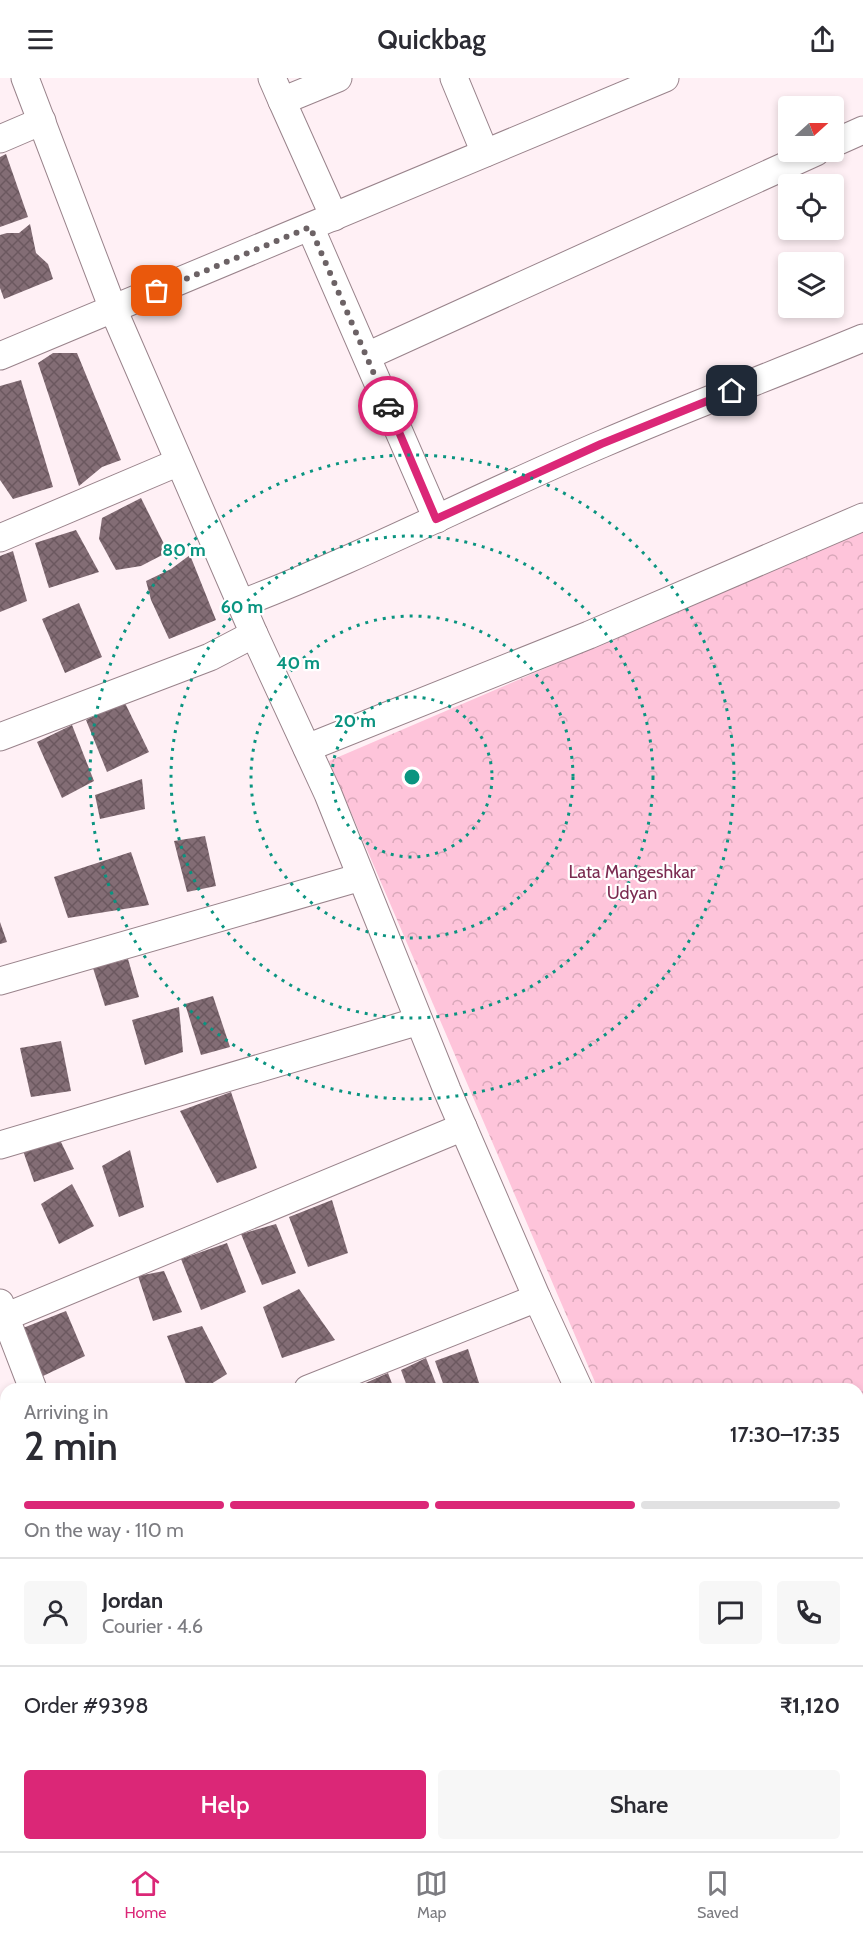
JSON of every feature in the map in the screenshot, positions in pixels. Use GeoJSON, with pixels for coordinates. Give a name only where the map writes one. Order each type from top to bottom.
{"type":"FeatureCollection","features":[{"type":"Feature","properties":{"kind":"street"},"geometry":{"type":"LineString","coordinates":[[25,78],[113,309],[240,604],[328,794],[463,1127],[576,1383]]}},
{"type":"Feature","properties":{"kind":"street"},"geometry":{"type":"LineString","coordinates":[[338,78],[277,89],[367,356],[436,519]]}},
{"type":"Feature","properties":{"kind":"street"},"geometry":{"type":"LineString","coordinates":[[454,78],[485,153]]}},
{"type":"Feature","properties":{"kind":"street"},"geometry":{"type":"LineString","coordinates":[[0,356],[660,79]]}},
{"type":"Feature","properties":{"kind":"street"},"geometry":{"type":"LineString","coordinates":[[0,139],[42,121]]}},
{"type":"Feature","properties":{"kind":"street"},"geometry":{"type":"LineString","coordinates":[[844,139],[863,130]]}},
{"type":"Feature","properties":{"kind":"street"},"geometry":{"type":"LineString","coordinates":[[367,356],[794,162]]}},
{"type":"Feature","properties":{"kind":"street"},"geometry":{"type":"LineString","coordinates":[[240,604],[286,586],[601,444],[863,339]]}},
{"type":"Feature","properties":{"kind":"street"},"geometry":{"type":"LineString","coordinates":[[0,538],[179,462]]}},
{"type":"Feature","properties":{"kind":"street"},"geometry":{"type":"LineString","coordinates":[[307,748],[589,635],[863,518]]}},
{"type":"Feature","properties":{"kind":"street"},"geometry":{"type":"LineString","coordinates":[[0,737],[210,657],[254,634]]}},
{"type":"Feature","properties":{"kind":"street"},"geometry":{"type":"LineString","coordinates":[[0,981],[361,877]]}},
{"type":"Feature","properties":{"kind":"street"},"geometry":{"type":"LineString","coordinates":[[0,1145],[419,1021]]}},
{"type":"Feature","properties":{"kind":"street"},"geometry":{"type":"LineString","coordinates":[[31,1383],[3,1310],[463,1127]]}},
{"type":"Feature","properties":{"kind":"street"},"geometry":{"type":"LineString","coordinates":[[323,1383],[537,1298]]}},
{"type":"Feature","properties":{"kind":"green space","name":"Lata Mangeshkar Udyan"},"geometry":{"type":"Polygon","coordinates":[[[863,532],[863,1383],[595,1383],[329,761],[863,532]]]}},
{"type":"Feature","properties":{"kind":"building"},"geometry":{"type":"Polygon","coordinates":[[[6,154],[28,217],[0,227],[0,157],[6,154]]]}},
{"type":"Feature","properties":{"kind":"building"},"geometry":{"type":"Polygon","coordinates":[[[30,224],[36,253],[48,264],[53,279],[4,299],[0,288],[0,235],[19,233],[30,224]]]}},
{"type":"Feature","properties":{"kind":"building"},"geometry":{"type":"Polygon","coordinates":[[[53,353],[77,353],[121,460],[102,467],[79,486],[38,363],[53,353]]]}},
{"type":"Feature","properties":{"kind":"building"},"geometry":{"type":"Polygon","coordinates":[[[21,380],[53,487],[13,499],[0,480],[0,386],[21,380]]]}},
{"type":"Feature","properties":{"kind":"building"},"geometry":{"type":"Polygon","coordinates":[[[141,498],[168,552],[141,566],[116,570],[99,539],[102,518],[141,498]]]}},
{"type":"Feature","properties":{"kind":"building"},"geometry":{"type":"Polygon","coordinates":[[[76,530],[99,572],[49,588],[35,543],[76,530]]]}},
{"type":"Feature","properties":{"kind":"building"},"geometry":{"type":"Polygon","coordinates":[[[13,551],[27,601],[0,612],[0,556],[13,551]]]}},
{"type":"Feature","properties":{"kind":"building"},"geometry":{"type":"Polygon","coordinates":[[[190,555],[216,620],[169,639],[151,600],[146,581],[171,569],[190,555]]]}},
{"type":"Feature","properties":{"kind":"building"},"geometry":{"type":"Polygon","coordinates":[[[79,603],[102,657],[65,673],[42,619],[79,603]]]}},
{"type":"Feature","properties":{"kind":"building"},"geometry":{"type":"Polygon","coordinates":[[[124,701],[149,752],[107,772],[86,720],[124,701]]]}},
{"type":"Feature","properties":{"kind":"building"},"geometry":{"type":"Polygon","coordinates":[[[72,725],[94,781],[62,798],[37,742],[72,725]]]}},
{"type":"Feature","properties":{"kind":"building"},"geometry":{"type":"Polygon","coordinates":[[[142,779],[145,809],[100,819],[95,795],[142,779]]]}},
{"type":"Feature","properties":{"kind":"building"},"geometry":{"type":"Polygon","coordinates":[[[205,836],[216,886],[187,892],[174,841],[205,836]]]}},
{"type":"Feature","properties":{"kind":"building"},"geometry":{"type":"Polygon","coordinates":[[[131,852],[149,905],[68,918],[54,877],[131,852]]]}},
{"type":"Feature","properties":{"kind":"building"},"geometry":{"type":"Polygon","coordinates":[[[0,922],[7,942],[0,944],[0,922]]]}},
{"type":"Feature","properties":{"kind":"building"},"geometry":{"type":"Polygon","coordinates":[[[128,959],[139,997],[105,1006],[93,968],[128,959]]]}},
{"type":"Feature","properties":{"kind":"building"},"geometry":{"type":"Polygon","coordinates":[[[213,996],[230,1047],[201,1055],[185,1004],[213,996]]]}},
{"type":"Feature","properties":{"kind":"building"},"geometry":{"type":"Polygon","coordinates":[[[179,1007],[183,1052],[145,1065],[132,1020],[179,1007]]]}},
{"type":"Feature","properties":{"kind":"building"},"geometry":{"type":"Polygon","coordinates":[[[61,1041],[71,1091],[31,1097],[20,1048],[61,1041]]]}},
{"type":"Feature","properties":{"kind":"building"},"geometry":{"type":"Polygon","coordinates":[[[231,1092],[257,1168],[217,1183],[180,1111],[231,1092]]]}},
{"type":"Feature","properties":{"kind":"building"},"geometry":{"type":"Polygon","coordinates":[[[60,1140],[74,1169],[34,1182],[22,1148],[60,1140]]]}},
{"type":"Feature","properties":{"kind":"building"},"geometry":{"type":"Polygon","coordinates":[[[130,1150],[144,1207],[119,1217],[102,1166],[130,1150]]]}},
{"type":"Feature","properties":{"kind":"building"},"geometry":{"type":"Polygon","coordinates":[[[72,1184],[94,1226],[59,1244],[41,1204],[72,1184]]]}},
{"type":"Feature","properties":{"kind":"building"},"geometry":{"type":"Polygon","coordinates":[[[332,1200],[348,1253],[308,1267],[289,1217],[332,1200]]]}},
{"type":"Feature","properties":{"kind":"building"},"geometry":{"type":"Polygon","coordinates":[[[276,1224],[296,1273],[262,1285],[241,1234],[276,1224]]]}},
{"type":"Feature","properties":{"kind":"building"},"geometry":{"type":"Polygon","coordinates":[[[227,1243],[246,1292],[201,1310],[181,1259],[227,1243]]]}},
{"type":"Feature","properties":{"kind":"building"},"geometry":{"type":"Polygon","coordinates":[[[164,1271],[182,1312],[153,1321],[138,1276],[164,1271]]]}},
{"type":"Feature","properties":{"kind":"building"},"geometry":{"type":"Polygon","coordinates":[[[299,1289],[335,1340],[282,1358],[263,1307],[299,1289]]]}},
{"type":"Feature","properties":{"kind":"building"},"geometry":{"type":"Polygon","coordinates":[[[66,1311],[85,1356],[43,1376],[23,1328],[66,1311]]]}},
{"type":"Feature","properties":{"kind":"building"},"geometry":{"type":"Polygon","coordinates":[[[202,1326],[227,1374],[213,1383],[186,1383],[167,1336],[202,1326]]]}},
{"type":"Feature","properties":{"kind":"building"},"geometry":{"type":"Polygon","coordinates":[[[468,1349],[479,1383],[443,1383],[435,1361],[468,1349]]]}},
{"type":"Feature","properties":{"kind":"building"},"geometry":{"type":"Polygon","coordinates":[[[426,1358],[436,1383],[406,1383],[401,1370],[426,1358]]]}},
{"type":"Feature","properties":{"kind":"building"},"geometry":{"type":"Polygon","coordinates":[[[388,1373],[392,1383],[366,1383],[388,1373]]]}},
{"type":"Feature","properties":{"kind":"way so far"},"geometry":{"type":"LineString","coordinates":[[157,291],[310,227],[388,406]]}},
{"type":"Feature","properties":{"kind":"route"},"geometry":{"type":"LineString","coordinates":[[388,406],[436,519],[601,444],[732,391]]}}]}
